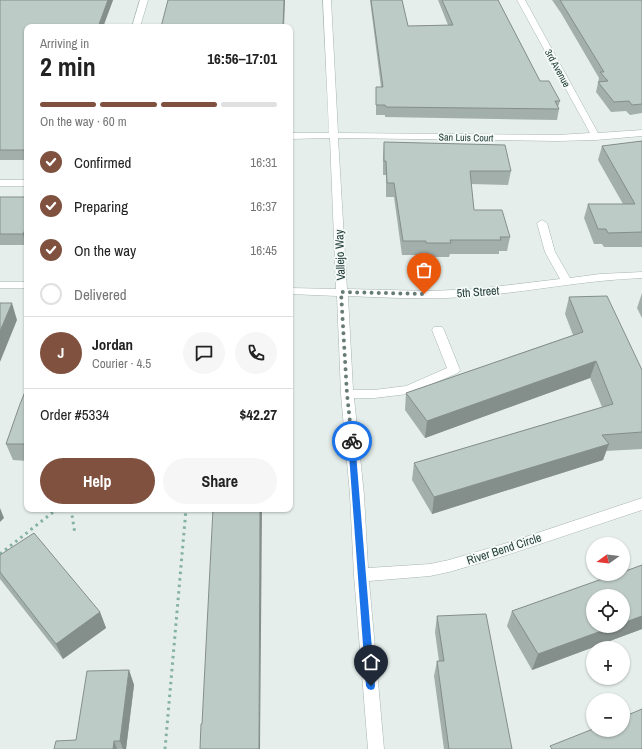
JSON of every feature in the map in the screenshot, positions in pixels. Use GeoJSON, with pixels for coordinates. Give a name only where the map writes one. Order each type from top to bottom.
{"type":"FeatureCollection","features":[{"type":"Feature","properties":{"kind":"street"},"geometry":{"type":"LineString","coordinates":[[137,24],[144,0]]}},
{"type":"Feature","properties":{"kind":"street","name":"Vallejo Way"},"geometry":{"type":"LineString","coordinates":[[327,0],[347,394],[357,495],[361,574],[376,749]]}},
{"type":"Feature","properties":{"kind":"street","name":"3rd Avenue"},"geometry":{"type":"LineString","coordinates":[[521,0],[596,137]]}},
{"type":"Feature","properties":{"kind":"street","name":"San Luis Court"},"geometry":{"type":"LineString","coordinates":[[293,136],[334,135],[526,138],[596,137],[642,133]]}},
{"type":"Feature","properties":{"kind":"street"},"geometry":{"type":"LineString","coordinates":[[0,183],[24,183]]}},
{"type":"Feature","properties":{"kind":"street"},"geometry":{"type":"LineString","coordinates":[[542,223],[550,252],[566,281]]}},
{"type":"Feature","properties":{"kind":"street","name":"5th Street"},"geometry":{"type":"LineString","coordinates":[[293,291],[410,294],[476,293],[604,276],[642,275]]}},
{"type":"Feature","properties":{"kind":"street"},"geometry":{"type":"LineString","coordinates":[[0,285],[24,285]]}},
{"type":"Feature","properties":{"kind":"street"},"geometry":{"type":"LineString","coordinates":[[347,394],[374,394],[408,390],[454,370],[438,330]]}},
{"type":"Feature","properties":{"kind":"street","name":"River Bend Circle"},"geometry":{"type":"LineString","coordinates":[[361,574],[430,570],[448,566],[507,549],[642,504]]}},
{"type":"Feature","properties":{"kind":"path"},"geometry":{"type":"LineString","coordinates":[[0,554],[53,512]]}},
{"type":"Feature","properties":{"kind":"path"},"geometry":{"type":"LineString","coordinates":[[71,512],[75,534]]}},
{"type":"Feature","properties":{"kind":"path"},"geometry":{"type":"LineString","coordinates":[[165,749],[186,512]]}},
{"type":"Feature","properties":{"kind":"building"},"geometry":{"type":"Polygon","coordinates":[[[0,0],[108,0],[99,24],[24,24],[24,150],[0,150],[0,0]]]}},
{"type":"Feature","properties":{"kind":"building"},"geometry":{"type":"Polygon","coordinates":[[[168,0],[284,0],[283,24],[162,24],[168,0]]]}},
{"type":"Feature","properties":{"kind":"building"},"geometry":{"type":"Polygon","coordinates":[[[371,0],[402,0],[408,26],[453,25],[442,0],[498,0],[540,81],[549,81],[560,101],[555,101],[559,109],[386,107],[385,105],[376,105],[376,87],[383,87],[371,0]]]}},
{"type":"Feature","properties":{"kind":"building"},"geometry":{"type":"Polygon","coordinates":[[[560,0],[642,0],[642,104],[632,105],[629,101],[614,102],[598,82],[608,81],[600,72],[604,72],[560,0]]]}},
{"type":"Feature","properties":{"kind":"building"},"geometry":{"type":"Polygon","coordinates":[[[642,141],[642,232],[608,233],[606,229],[598,229],[588,204],[635,204],[602,146],[642,141]]]}},
{"type":"Feature","properties":{"kind":"building"},"geometry":{"type":"Polygon","coordinates":[[[384,142],[505,145],[511,171],[470,171],[474,210],[502,210],[510,237],[500,237],[501,240],[450,240],[451,243],[403,241],[394,183],[387,183],[386,161],[384,161],[384,142]]]}},
{"type":"Feature","properties":{"kind":"building"},"geometry":{"type":"Polygon","coordinates":[[[0,197],[24,197],[23,234],[0,234],[0,197]]]}},
{"type":"Feature","properties":{"kind":"building"},"geometry":{"type":"Polygon","coordinates":[[[607,296],[642,370],[642,432],[602,435],[609,444],[434,497],[414,463],[613,404],[596,361],[427,421],[406,393],[583,332],[569,297],[607,296]]]}},
{"type":"Feature","properties":{"kind":"building"},"geometry":{"type":"Polygon","coordinates":[[[0,303],[12,303],[0,331],[0,303]]]}},
{"type":"Feature","properties":{"kind":"building"},"geometry":{"type":"Polygon","coordinates":[[[24,394],[24,444],[6,444],[24,394]]]}},
{"type":"Feature","properties":{"kind":"building"},"geometry":{"type":"Polygon","coordinates":[[[213,512],[260,512],[259,749],[200,749],[213,512]]]}},
{"type":"Feature","properties":{"kind":"building"},"geometry":{"type":"Polygon","coordinates":[[[34,533],[100,612],[56,644],[0,572],[0,555],[34,533]]]}},
{"type":"Feature","properties":{"kind":"building"},"geometry":{"type":"Polygon","coordinates":[[[642,565],[642,616],[630,620],[630,589],[586,589],[586,633],[596,633],[538,654],[512,611],[596,581],[630,581],[630,569],[642,565]]]}},
{"type":"Feature","properties":{"kind":"building"},"geometry":{"type":"Polygon","coordinates":[[[486,614],[512,749],[449,749],[437,661],[444,661],[437,616],[486,614]]]}},
{"type":"Feature","properties":{"kind":"building"},"geometry":{"type":"Polygon","coordinates":[[[129,670],[120,741],[114,741],[113,749],[54,749],[56,741],[76,740],[87,671],[129,670]]]}},
{"type":"Feature","properties":{"kind":"building"},"geometry":{"type":"Polygon","coordinates":[[[642,709],[642,749],[552,749],[550,746],[586,732],[586,737],[630,737],[630,714],[642,709]]]}},
{"type":"Feature","properties":{"kind":"way so far"},"geometry":{"type":"LineString","coordinates":[[352,441],[347,394],[341,292],[424,294]]}},
{"type":"Feature","properties":{"kind":"route"},"geometry":{"type":"LineString","coordinates":[[352,441],[357,495],[361,574],[371,686]]}}]}
